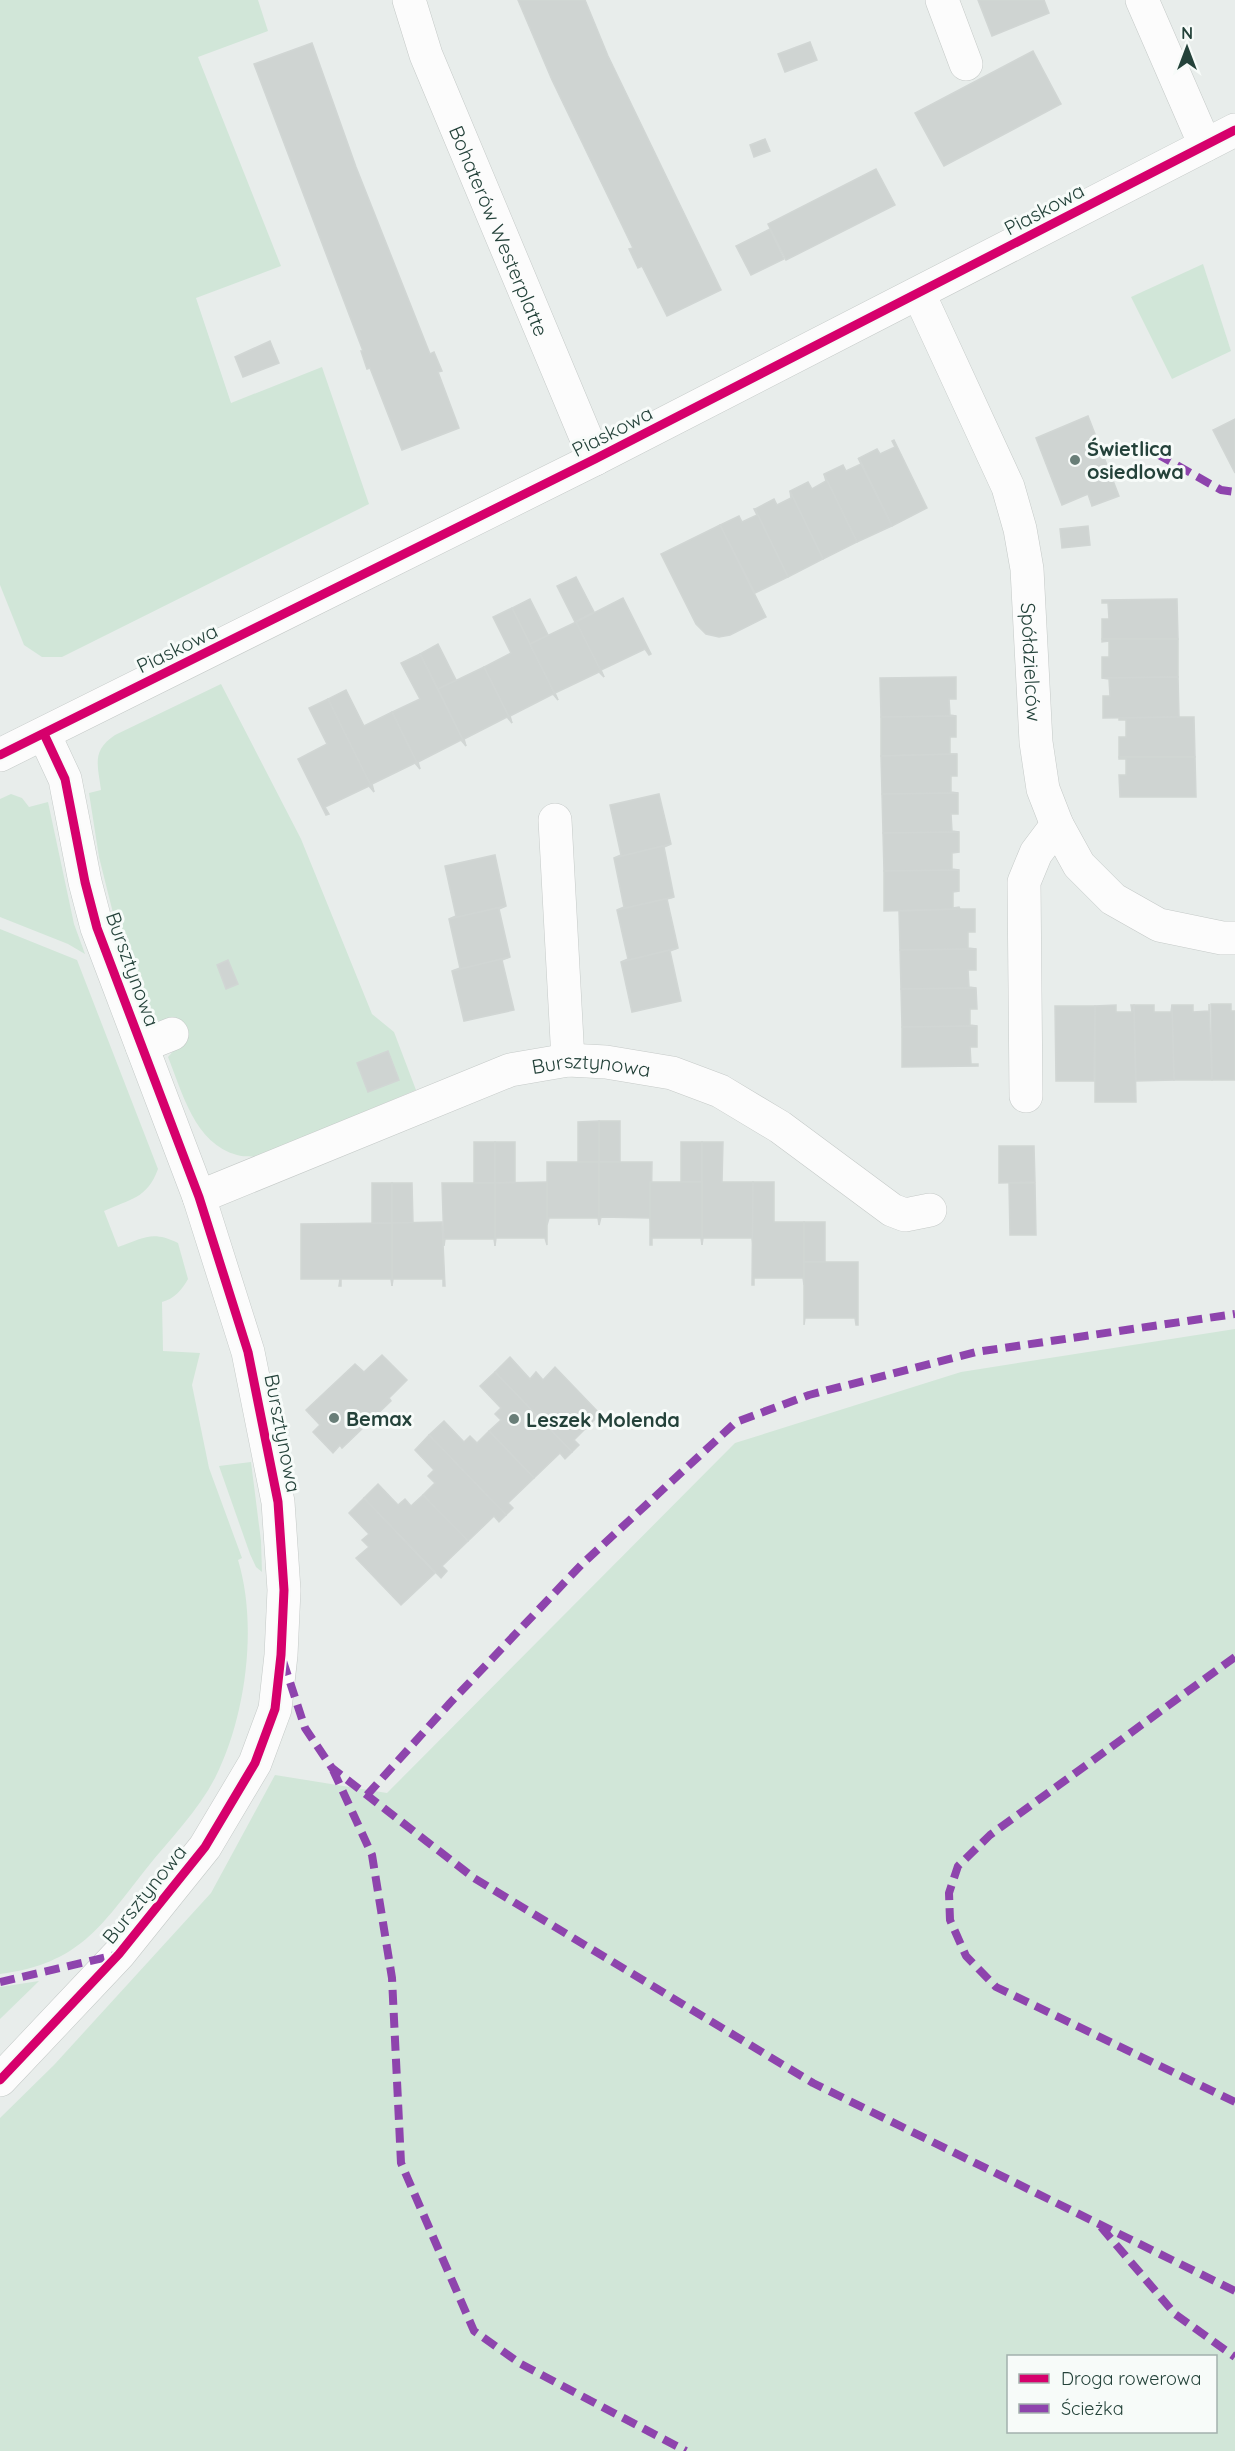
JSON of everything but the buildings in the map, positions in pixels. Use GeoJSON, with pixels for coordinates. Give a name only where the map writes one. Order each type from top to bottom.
{"type":"FeatureCollection","features":[{"type":"Feature","properties":{"kind":"street","name":"Bohaterów Westerplatte"},"geometry":{"type":"LineString","coordinates":[[409,0],[426,55],[596,459]]}},
{"type":"Feature","properties":{"kind":"street"},"geometry":{"type":"LineString","coordinates":[[942,0],[966,64]]}},
{"type":"Feature","properties":{"kind":"street"},"geometry":{"type":"LineString","coordinates":[[1142,0],[1205,145]]}},
{"type":"Feature","properties":{"kind":"street","name":"Piaskowa"},"geometry":{"type":"LineString","coordinates":[[0,755],[596,459],[1235,130]]}},
{"type":"Feature","properties":{"kind":"street","name":"Spółdzielców"},"geometry":{"type":"LineString","coordinates":[[919,294],[1008,487],[1020,529],[1027,569],[1036,742],[1043,789],[1057,825],[1079,865],[1113,899],[1160,925],[1222,938],[1235,938]]}},
{"type":"Feature","properties":{"kind":"street","name":"Bursztynowa"},"geometry":{"type":"LineString","coordinates":[[0,2080],[119,1954],[205,1847],[255,1763],[274,1709],[281,1655],[284,1590],[278,1502],[248,1352],[199,1197],[97,928],[85,882],[65,779],[44,734]]}},
{"type":"Feature","properties":{"kind":"street"},"geometry":{"type":"LineString","coordinates":[[555,820],[568,1059]]}},
{"type":"Feature","properties":{"kind":"street"},"geometry":{"type":"LineString","coordinates":[[1026,1096],[1024,882],[1027,869],[1036,853],[1057,825]]}},
{"type":"Feature","properties":{"kind":"street"},"geometry":{"type":"LineString","coordinates":[[142,1046],[172,1034]]}},
{"type":"Feature","properties":{"kind":"street","name":"Bursztynowa"},"geometry":{"type":"LineString","coordinates":[[199,1197],[510,1070],[568,1059],[606,1062],[672,1073],[720,1091],[780,1127],[892,1210],[905,1215],[930,1210]]}},
{"type":"Feature","properties":{"kind":"green space"},"geometry":{"type":"Polygon","coordinates":[[[0,0],[258,0],[268,31],[198,57],[281,266],[196,298],[231,403],[322,367],[369,504],[62,657],[42,657],[24,645],[0,585],[0,0]]]}},
{"type":"Feature","properties":{"kind":"green space"},"geometry":{"type":"Polygon","coordinates":[[[1203,264],[1231,351],[1172,379],[1131,297],[1203,264]]]}},
{"type":"Feature","properties":{"kind":"green space"},"geometry":{"type":"Polygon","coordinates":[[[221,684],[301,839],[372,1014],[394,1032],[416,1090],[256,1157],[237,1155],[210,1140],[200,1128],[185,1100],[168,1057],[177,1047],[167,1022],[154,1020],[114,917],[99,857],[89,793],[101,790],[98,759],[107,741],[221,684]]]}},
{"type":"Feature","properties":{"kind":"green space"},"geometry":{"type":"Polygon","coordinates":[[[11,794],[22,798],[29,807],[48,802],[74,924],[85,954],[68,944],[0,917],[0,799],[11,794]]]}},
{"type":"Feature","properties":{"kind":"green space"},"geometry":{"type":"Polygon","coordinates":[[[0,929],[77,960],[158,1169],[149,1187],[137,1197],[104,1211],[118,1247],[154,1236],[178,1243],[188,1279],[177,1294],[162,1302],[163,1351],[200,1353],[192,1385],[209,1468],[242,1558],[238,1560],[244,1586],[248,1641],[241,1699],[226,1754],[215,1778],[192,1814],[101,1925],[86,1939],[50,1961],[27,1969],[0,1974],[0,929]]]}},
{"type":"Feature","properties":{"kind":"green space"},"geometry":{"type":"Polygon","coordinates":[[[1235,1329],[1235,2451],[0,2451],[0,2118],[54,2065],[211,1893],[275,1775],[387,1793],[735,1443],[961,1372],[1235,1329]]]}},
{"type":"Feature","properties":{"kind":"green space"},"geometry":{"type":"Polygon","coordinates":[[[251,1462],[261,1541],[262,1572],[256,1567],[250,1554],[219,1466],[251,1462]]]}},
{"type":"Feature","properties":{"kind":"green space"},"geometry":{"type":"Polygon","coordinates":[[[39,1981],[0,2019],[0,1987],[39,1981]]]}},
{"type":"Feature","properties":{"kind":"marked path"},"geometry":{"type":"LineString","coordinates":[[1157,454],[1221,490],[1235,492]]}},
{"type":"Feature","properties":{"kind":"marked path"},"geometry":{"type":"LineString","coordinates":[[367,1795],[450,1703],[581,1565],[736,1422],[809,1395],[976,1352],[1235,1314]]}},
{"type":"Feature","properties":{"kind":"marked path"},"geometry":{"type":"LineString","coordinates":[[1235,1657],[990,1835],[958,1866],[949,1893],[950,1920],[966,1956],[996,1987],[1235,2102]]}},
{"type":"Feature","properties":{"kind":"marked path"},"geometry":{"type":"LineString","coordinates":[[283,1661],[305,1728],[332,1768],[474,1878],[813,2083],[1235,2291]]}},
{"type":"Feature","properties":{"kind":"marked path"},"geometry":{"type":"LineString","coordinates":[[333,1770],[372,1855],[392,1978],[401,2163],[474,2331],[521,2364],[686,2451]]}},
{"type":"Feature","properties":{"kind":"marked path"},"geometry":{"type":"LineString","coordinates":[[0,1982],[116,1955]]}},
{"type":"Feature","properties":{"kind":"marked path"},"geometry":{"type":"LineString","coordinates":[[1101,2227],[1175,2314],[1235,2357]]}},
{"type":"Feature","properties":{"kind":"cycle path"},"geometry":{"type":"LineString","coordinates":[[0,755],[595,459],[1235,130]]}},
{"type":"Feature","properties":{"kind":"cycle path"},"geometry":{"type":"LineString","coordinates":[[0,2080],[119,1954],[205,1847],[255,1763],[275,1709],[281,1655],[284,1590],[278,1502],[248,1352],[199,1197],[97,928],[85,882],[65,779],[44,734]]}},
{"type":"Feature","properties":{"kind":"place","name":"Świetlica osiedlowa"},"geometry":{"type":"Point","coordinates":[1075,460]}},
{"type":"Feature","properties":{"kind":"place","name":"Bemax"},"geometry":{"type":"Point","coordinates":[334,1418]}},
{"type":"Feature","properties":{"kind":"place","name":"Leszek Molenda"},"geometry":{"type":"Point","coordinates":[514,1419]}}]}
